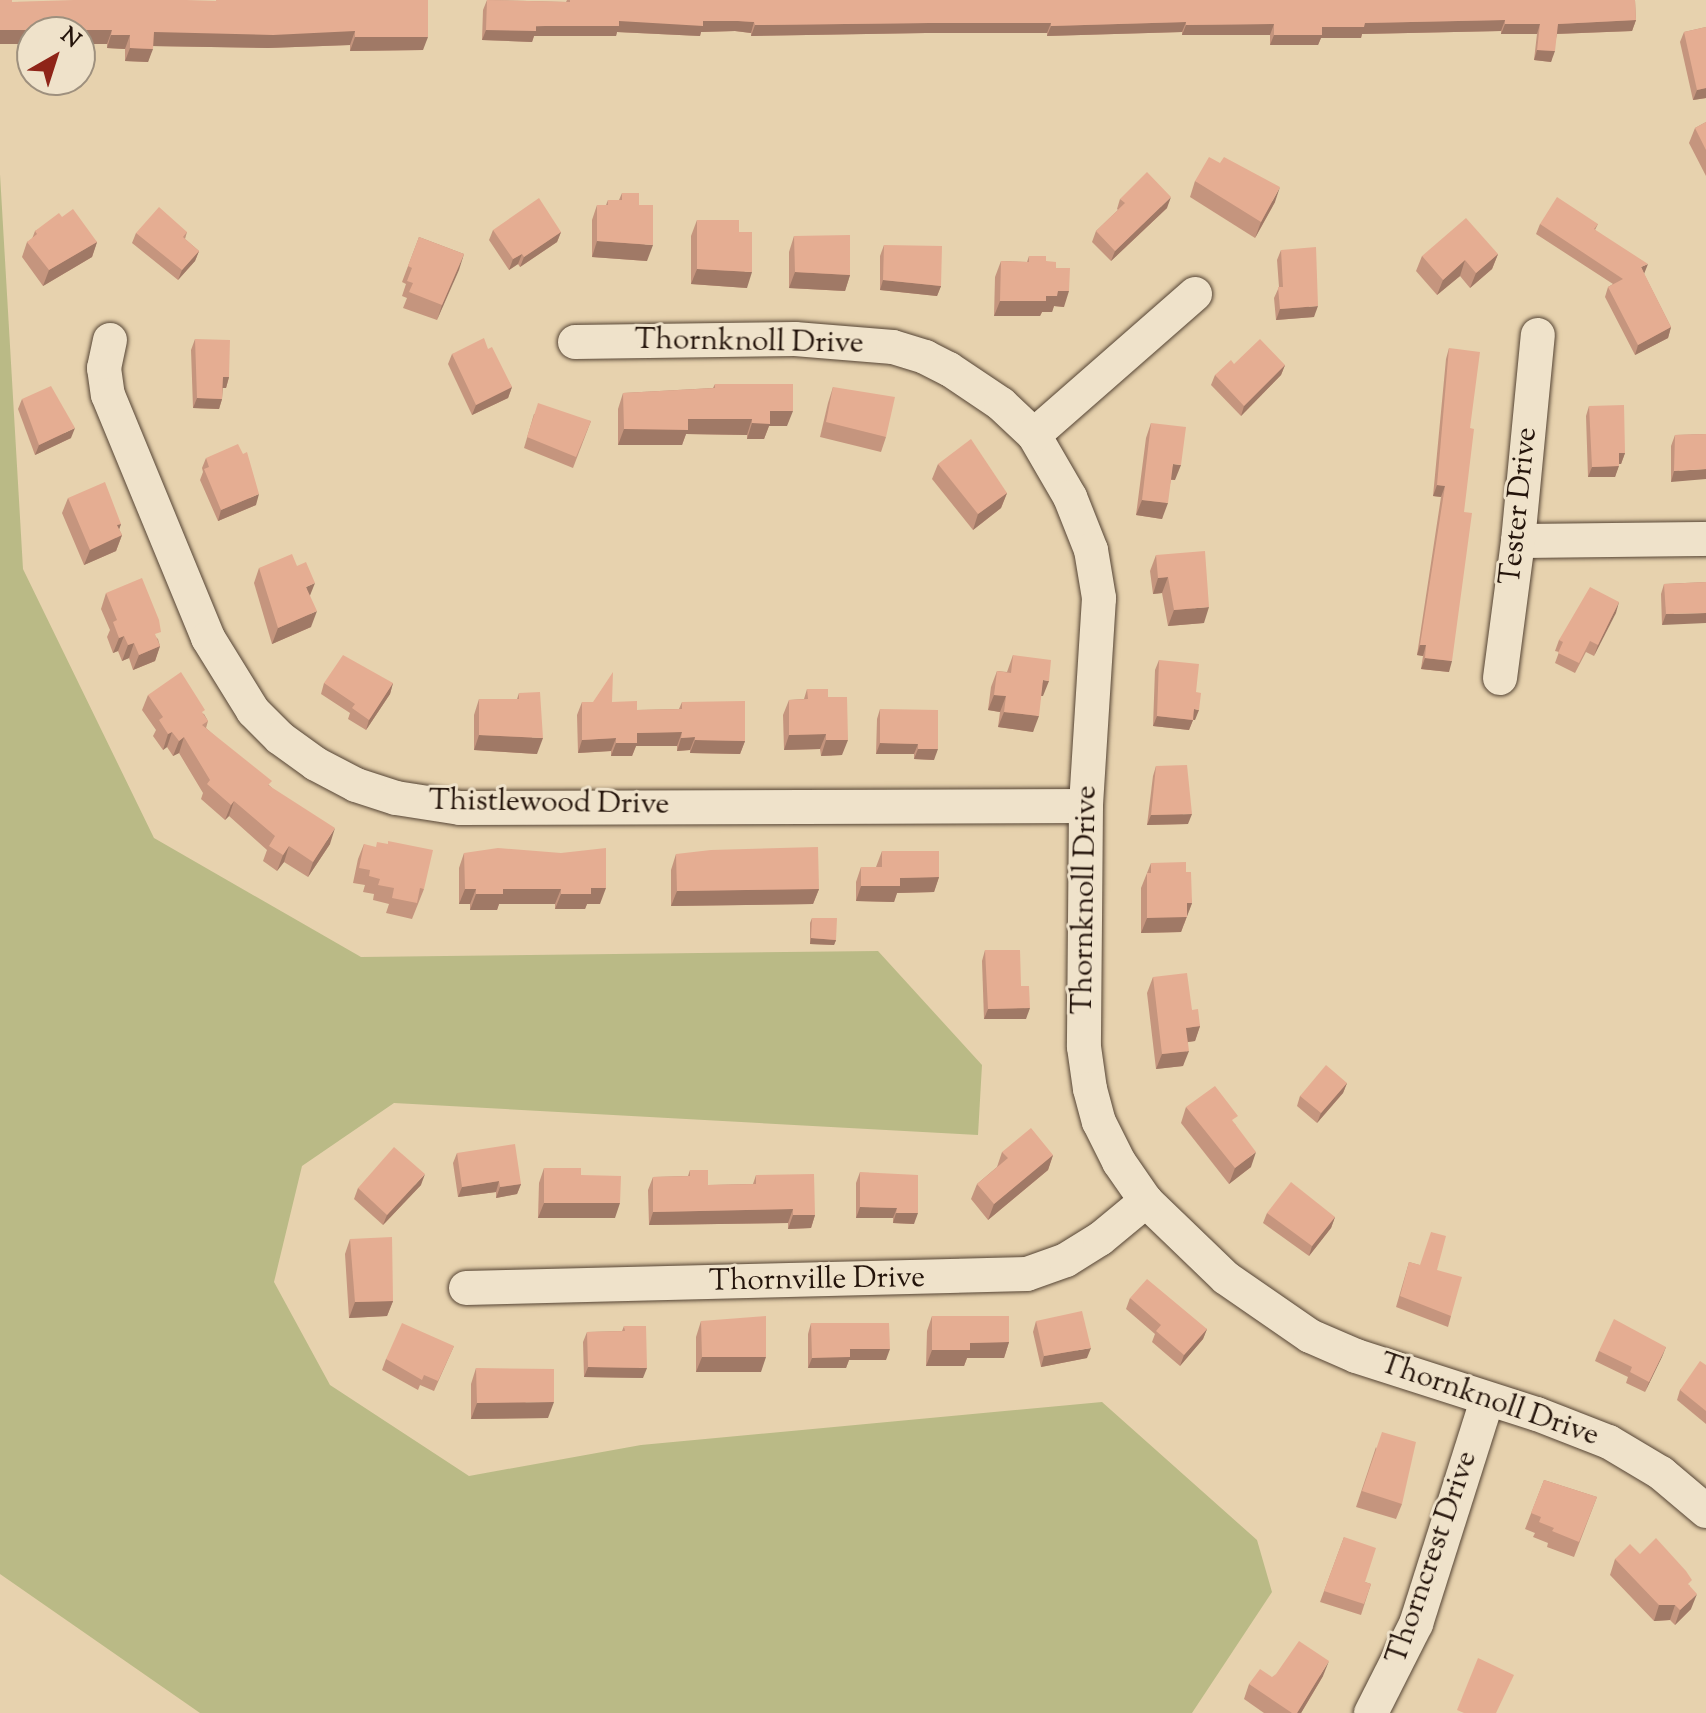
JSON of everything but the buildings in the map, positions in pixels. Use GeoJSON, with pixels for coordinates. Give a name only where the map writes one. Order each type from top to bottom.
{"type":"FeatureCollection","features":[{"type":"Feature","properties":{"kind":"street"},"geometry":{"type":"LineString","coordinates":[[1034,435],[1195,294]]}},
{"type":"Feature","properties":{"kind":"street","name":"Tester Drive"},"geometry":{"type":"LineString","coordinates":[[1500,678],[1518,541],[1538,335]]}},
{"type":"Feature","properties":{"kind":"street","name":"Thornknoll Drive"},"geometry":{"type":"LineString","coordinates":[[575,342],[795,339],[893,347],[949,369],[1001,404],[1034,435],[1070,497],[1096,574],[1099,631],[1086,806],[1084,1047],[1099,1122],[1119,1162],[1146,1201],[1226,1278],[1310,1336],[1356,1356],[1576,1428],[1633,1454],[1687,1492],[1706,1511]]}},
{"type":"Feature","properties":{"kind":"street","name":"Thistlewood Drive"},"geometry":{"type":"LineString","coordinates":[[110,340],[104,368],[108,395],[208,638],[253,711],[280,738],[316,764],[356,785],[396,798],[472,808],[1086,806]]}},
{"type":"Feature","properties":{"kind":"street"},"geometry":{"type":"LineString","coordinates":[[1518,541],[1706,539]]}},
{"type":"Feature","properties":{"kind":"street","name":"Thornville Drive"},"geometry":{"type":"LineString","coordinates":[[466,1288],[1027,1274],[1066,1260],[1100,1239],[1146,1201]]}},
{"type":"Feature","properties":{"kind":"street","name":"Thorncrest Drive"},"geometry":{"type":"LineString","coordinates":[[1371,1713],[1416,1624],[1487,1400]]}},
{"type":"Feature","properties":{"kind":"green space"},"geometry":{"type":"Polygon","coordinates":[[[0,174],[23,569],[154,838],[361,957],[878,951],[982,1065],[978,1135],[394,1103],[302,1166],[274,1282],[330,1385],[469,1476],[641,1445],[1102,1402],[1257,1540],[1272,1592],[1192,1713],[200,1713],[0,1574],[0,174]]]}}]}
